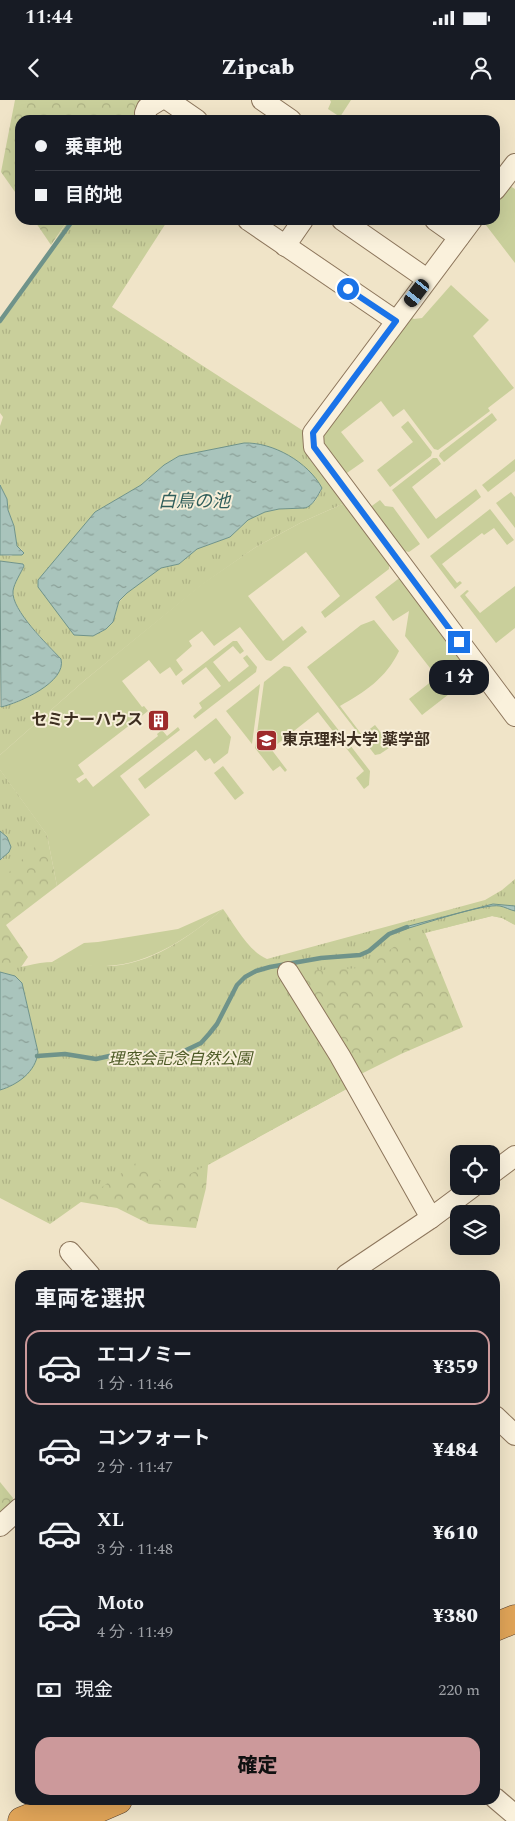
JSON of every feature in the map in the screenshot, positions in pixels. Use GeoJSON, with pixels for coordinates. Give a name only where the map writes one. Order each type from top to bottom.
{"type":"FeatureCollection","features":[{"type":"Feature","properties":{"kind":"highway"},"geometry":{"type":"LineString","coordinates":[[500,1625],[515,1619]]}},
{"type":"Feature","properties":{"kind":"highway"},"geometry":{"type":"LineString","coordinates":[[500,1644],[515,1638]]}},
{"type":"Feature","properties":{"kind":"highway"},"geometry":{"type":"LineString","coordinates":[[22,1821],[63,1805]]}},
{"type":"Feature","properties":{"kind":"highway"},"geometry":{"type":"LineString","coordinates":[[69,1821],[106,1805]]}},
{"type":"Feature","properties":{"kind":"street"},"geometry":{"type":"LineString","coordinates":[[146,115],[147,108],[160,100]]}},
{"type":"Feature","properties":{"kind":"street"},"geometry":{"type":"LineString","coordinates":[[168,100],[190,115]]}},
{"type":"Feature","properties":{"kind":"street"},"geometry":{"type":"LineString","coordinates":[[262,100],[284,115]]}},
{"type":"Feature","properties":{"kind":"street"},"geometry":{"type":"LineString","coordinates":[[500,184],[515,164]]}},
{"type":"Feature","properties":{"kind":"street"},"geometry":{"type":"LineString","coordinates":[[255,225],[396,321]]}},
{"type":"Feature","properties":{"kind":"street"},"geometry":{"type":"LineString","coordinates":[[285,246],[299,225]]}},
{"type":"Feature","properties":{"kind":"street"},"geometry":{"type":"LineString","coordinates":[[349,225],[427,279]]}},
{"type":"Feature","properties":{"kind":"street"},"geometry":{"type":"LineString","coordinates":[[443,225],[460,237]]}},
{"type":"Feature","properties":{"kind":"street"},"geometry":{"type":"LineString","coordinates":[[468,225],[313,433],[314,447],[515,716]]}},
{"type":"Feature","properties":{"kind":"street"},"geometry":{"type":"LineString","coordinates":[[288,972],[340,1056],[431,1218]]}},
{"type":"Feature","properties":{"kind":"street"},"geometry":{"type":"LineString","coordinates":[[500,1167],[515,1156]]}},
{"type":"Feature","properties":{"kind":"street"},"geometry":{"type":"LineString","coordinates":[[358,1270],[462,1195]]}},
{"type":"Feature","properties":{"kind":"street"},"geometry":{"type":"LineString","coordinates":[[70,1252],[86,1270]]}},
{"type":"Feature","properties":{"kind":"street"},"geometry":{"type":"LineString","coordinates":[[500,1421],[515,1435]]}},
{"type":"Feature","properties":{"kind":"street"},"geometry":{"type":"LineString","coordinates":[[0,1526],[15,1512]]}},
{"type":"Feature","properties":{"kind":"street"},"geometry":{"type":"LineString","coordinates":[[500,1802],[515,1815]]}},
{"type":"Feature","properties":{"kind":"green space"},"geometry":{"type":"Polygon","coordinates":[[[15,100],[155,100],[146,115],[15,115],[15,192],[1,172],[15,100]]]}},
{"type":"Feature","properties":{"kind":"green space"},"geometry":{"type":"Polygon","coordinates":[[[330,100],[351,100],[341,115],[337,115],[328,109],[330,100]]]}},
{"type":"Feature","properties":{"kind":"green space"},"geometry":{"type":"Polygon","coordinates":[[[507,184],[515,189],[515,263],[486,225],[500,225],[500,194],[507,184]]]}},
{"type":"Feature","properties":{"kind":"green space"},"geometry":{"type":"Polygon","coordinates":[[[37,225],[65,225],[51,245],[37,225]]]}},
{"type":"Feature","properties":{"kind":"green space"},"geometry":{"type":"Polygon","coordinates":[[[65,225],[165,225],[112,307],[305,432],[347,502],[302,522],[256,547],[203,584],[85,680],[0,755],[0,706],[18,702],[49,684],[61,667],[61,659],[25,618],[15,600],[13,589],[24,566],[23,564],[0,561],[0,555],[11,556],[22,550],[17,546],[7,499],[0,485],[0,426],[3,417],[0,413],[0,323],[18,300],[65,225]],[[253,443],[179,456],[164,465],[141,485],[95,512],[93,636],[106,629],[113,622],[119,602],[127,593],[151,574],[161,568],[179,564],[197,549],[230,537],[248,520],[265,512],[279,509],[305,508],[315,501],[321,491],[305,468],[287,455],[253,443]]]}},
{"type":"Feature","properties":{"kind":"green space"},"geometry":{"type":"Polygon","coordinates":[[[451,285],[489,320],[473,336],[514,388],[488,408],[490,411],[438,450],[434,449],[404,409],[393,417],[381,401],[341,432],[364,461],[344,475],[320,442],[319,435],[408,316],[414,319],[422,318],[451,285]]]}},
{"type":"Feature","properties":{"kind":"green space"},"geometry":{"type":"Polygon","coordinates":[[[492,413],[497,420],[444,462],[439,456],[440,453],[492,413]]]}},
{"type":"Feature","properties":{"kind":"green space"},"geometry":{"type":"Polygon","coordinates":[[[408,421],[432,452],[431,456],[390,487],[377,470],[413,442],[401,427],[408,421]]]}},
{"type":"Feature","properties":{"kind":"green space"},"geometry":{"type":"Polygon","coordinates":[[[433,458],[437,458],[441,464],[412,487],[436,519],[476,489],[481,497],[428,539],[392,490],[433,458]]]}},
{"type":"Feature","properties":{"kind":"green space"},"geometry":{"type":"Polygon","coordinates":[[[515,459],[515,471],[488,492],[482,485],[515,459]]]}},
{"type":"Feature","properties":{"kind":"green space"},"geometry":{"type":"Polygon","coordinates":[[[511,492],[515,497],[515,528],[496,503],[511,492]]]}},
{"type":"Feature","properties":{"kind":"green space"},"geometry":{"type":"Polygon","coordinates":[[[380,500],[385,506],[393,507],[420,544],[409,552],[400,550],[369,508],[380,500]]]}},
{"type":"Feature","properties":{"kind":"green space"},"geometry":{"type":"Polygon","coordinates":[[[347,502],[389,558],[389,569],[325,618],[321,612],[340,596],[306,552],[248,596],[283,641],[302,626],[307,632],[271,661],[266,660],[240,627],[214,646],[202,631],[189,641],[192,646],[176,660],[183,670],[176,676],[170,667],[160,674],[149,660],[122,681],[142,707],[144,706],[148,711],[78,765],[84,774],[76,779],[79,783],[86,778],[93,787],[158,736],[157,734],[162,730],[167,736],[178,727],[180,730],[120,776],[150,815],[57,886],[47,835],[0,770],[0,755],[85,680],[202,584],[256,547],[302,522],[347,502]]]}},
{"type":"Feature","properties":{"kind":"green space"},"geometry":{"type":"Polygon","coordinates":[[[490,509],[514,540],[507,545],[494,528],[484,535],[482,533],[442,564],[457,583],[460,581],[462,583],[455,589],[430,556],[490,509]]]}},
{"type":"Feature","properties":{"kind":"green space"},"geometry":{"type":"Polygon","coordinates":[[[402,576],[471,667],[471,677],[422,715],[409,699],[437,677],[405,636],[409,611],[393,621],[375,597],[402,576]]]}},
{"type":"Feature","properties":{"kind":"green space"},"geometry":{"type":"Polygon","coordinates":[[[515,586],[515,628],[496,643],[460,596],[467,590],[469,591],[465,595],[480,613],[515,586]]]}},
{"type":"Feature","properties":{"kind":"green space"},"geometry":{"type":"Polygon","coordinates":[[[374,620],[399,651],[394,661],[381,677],[340,706],[362,735],[375,725],[389,743],[389,748],[375,755],[307,667],[361,625],[374,620]]]}},
{"type":"Feature","properties":{"kind":"green space"},"geometry":{"type":"Polygon","coordinates":[[[233,641],[237,641],[244,651],[240,654],[233,646],[213,662],[229,682],[249,666],[243,658],[247,655],[257,667],[256,672],[195,719],[193,716],[202,708],[199,703],[221,686],[206,667],[183,685],[181,681],[233,641]]]}},
{"type":"Feature","properties":{"kind":"green space"},"geometry":{"type":"Polygon","coordinates":[[[284,666],[290,667],[370,771],[369,785],[364,789],[356,778],[364,771],[343,744],[341,746],[337,741],[339,739],[318,712],[271,749],[287,770],[285,772],[280,766],[273,771],[255,748],[264,682],[284,666]]]}},
{"type":"Feature","properties":{"kind":"green space"},"geometry":{"type":"Polygon","coordinates":[[[260,684],[252,744],[226,711],[260,684]]]}},
{"type":"Feature","properties":{"kind":"green space"},"geometry":{"type":"Polygon","coordinates":[[[216,718],[231,737],[228,753],[214,764],[210,758],[205,761],[196,750],[145,789],[138,779],[216,718]]]}},
{"type":"Feature","properties":{"kind":"green space"},"geometry":{"type":"Polygon","coordinates":[[[223,766],[244,793],[235,800],[214,773],[223,766]]]}},
{"type":"Feature","properties":{"kind":"green space"},"geometry":{"type":"Polygon","coordinates":[[[0,770],[47,835],[57,886],[6,925],[28,957],[15,976],[0,972],[0,860],[3,859],[0,831],[0,770]]]}},
{"type":"Feature","properties":{"kind":"green space"},"geometry":{"type":"Polygon","coordinates":[[[0,770],[47,835],[0,881],[0,860],[3,859],[0,831],[0,770]]]}},
{"type":"Feature","properties":{"kind":"green space","name":"理窓会記念自然公園"},"geometry":{"type":"Polygon","coordinates":[[[515,879],[515,925],[502,918],[492,916],[420,934],[400,942],[372,964],[361,968],[301,971],[285,975],[352,1086],[166,1187],[140,1160],[50,1224],[0,1198],[0,1090],[13,1085],[29,1071],[38,1052],[22,983],[15,976],[0,972],[0,970],[47,962],[104,966],[121,965],[137,961],[153,956],[183,939],[223,909],[248,944],[267,959],[485,900],[502,890],[515,879]]]}},
{"type":"Feature","properties":{"kind":"green space"},"geometry":{"type":"Polygon","coordinates":[[[495,906],[515,925],[502,918],[492,916],[425,933],[463,1027],[401,1054],[349,1080],[352,1086],[208,1165],[206,1188],[196,1228],[149,1224],[117,1208],[81,1202],[0,1108],[236,988],[495,906]]]}},
{"type":"Feature","properties":{"kind":"green space"},"geometry":{"type":"Polygon","coordinates":[[[223,909],[183,939],[138,960],[106,966],[52,962],[84,943],[178,929],[223,909]]]}},
{"type":"Feature","properties":{"kind":"green space"},"geometry":{"type":"Polygon","coordinates":[[[0,1482],[13,1498],[11,1505],[0,1516],[0,1482]]]}},
{"type":"Feature","properties":{"kind":"water","name":"白鳥の池"},"geometry":{"type":"Polygon","coordinates":[[[244,443],[278,450],[299,462],[322,488],[313,503],[305,508],[279,509],[265,512],[248,520],[230,537],[197,549],[179,564],[161,568],[119,601],[113,622],[106,629],[93,636],[74,635],[38,587],[38,580],[95,512],[141,485],[164,465],[179,456],[244,443]]]}},
{"type":"Feature","properties":{"kind":"water"},"geometry":{"type":"Polygon","coordinates":[[[0,485],[7,499],[17,546],[24,553],[22,555],[0,555],[0,485]]]}},
{"type":"Feature","properties":{"kind":"water"},"geometry":{"type":"Polygon","coordinates":[[[0,561],[23,564],[24,566],[13,591],[14,599],[31,627],[61,659],[61,668],[57,676],[49,683],[19,701],[1,707],[0,561]]]}},
{"type":"Feature","properties":{"kind":"water"},"geometry":{"type":"Polygon","coordinates":[[[0,831],[7,837],[11,847],[9,852],[0,860],[0,831]]]}},
{"type":"Feature","properties":{"kind":"water"},"geometry":{"type":"Polygon","coordinates":[[[493,904],[515,906],[515,911],[500,906],[492,906],[467,911],[402,930],[401,928],[493,904]]]}},
{"type":"Feature","properties":{"kind":"water"},"geometry":{"type":"Polygon","coordinates":[[[0,972],[15,976],[22,983],[38,1052],[34,1066],[25,1077],[13,1085],[0,1090],[0,972]]]}},
{"type":"Feature","properties":{"kind":"waterway"},"geometry":{"type":"LineString","coordinates":[[0,321],[69,225]]}},
{"type":"Feature","properties":{"kind":"waterway"},"geometry":{"type":"LineString","coordinates":[[37,1056],[65,1054],[96,1059],[123,1053],[169,1055],[180,1053],[201,1043],[209,1034],[217,1024],[237,985],[245,977],[270,967],[321,958],[360,955],[369,951],[389,934],[407,927]]}},
{"type":"Feature","properties":{"kind":"place","name":"セミナーハウス"},"geometry":{"type":"Point","coordinates":[159,720]}},
{"type":"Feature","properties":{"kind":"place","name":"東京理科大学 薬学部"},"geometry":{"type":"Point","coordinates":[266,740]}},
{"type":"Feature","properties":{"kind":"route"},"geometry":{"type":"LineString","coordinates":[[348,289],[396,321],[313,433],[314,447],[459,642]]}}]}
